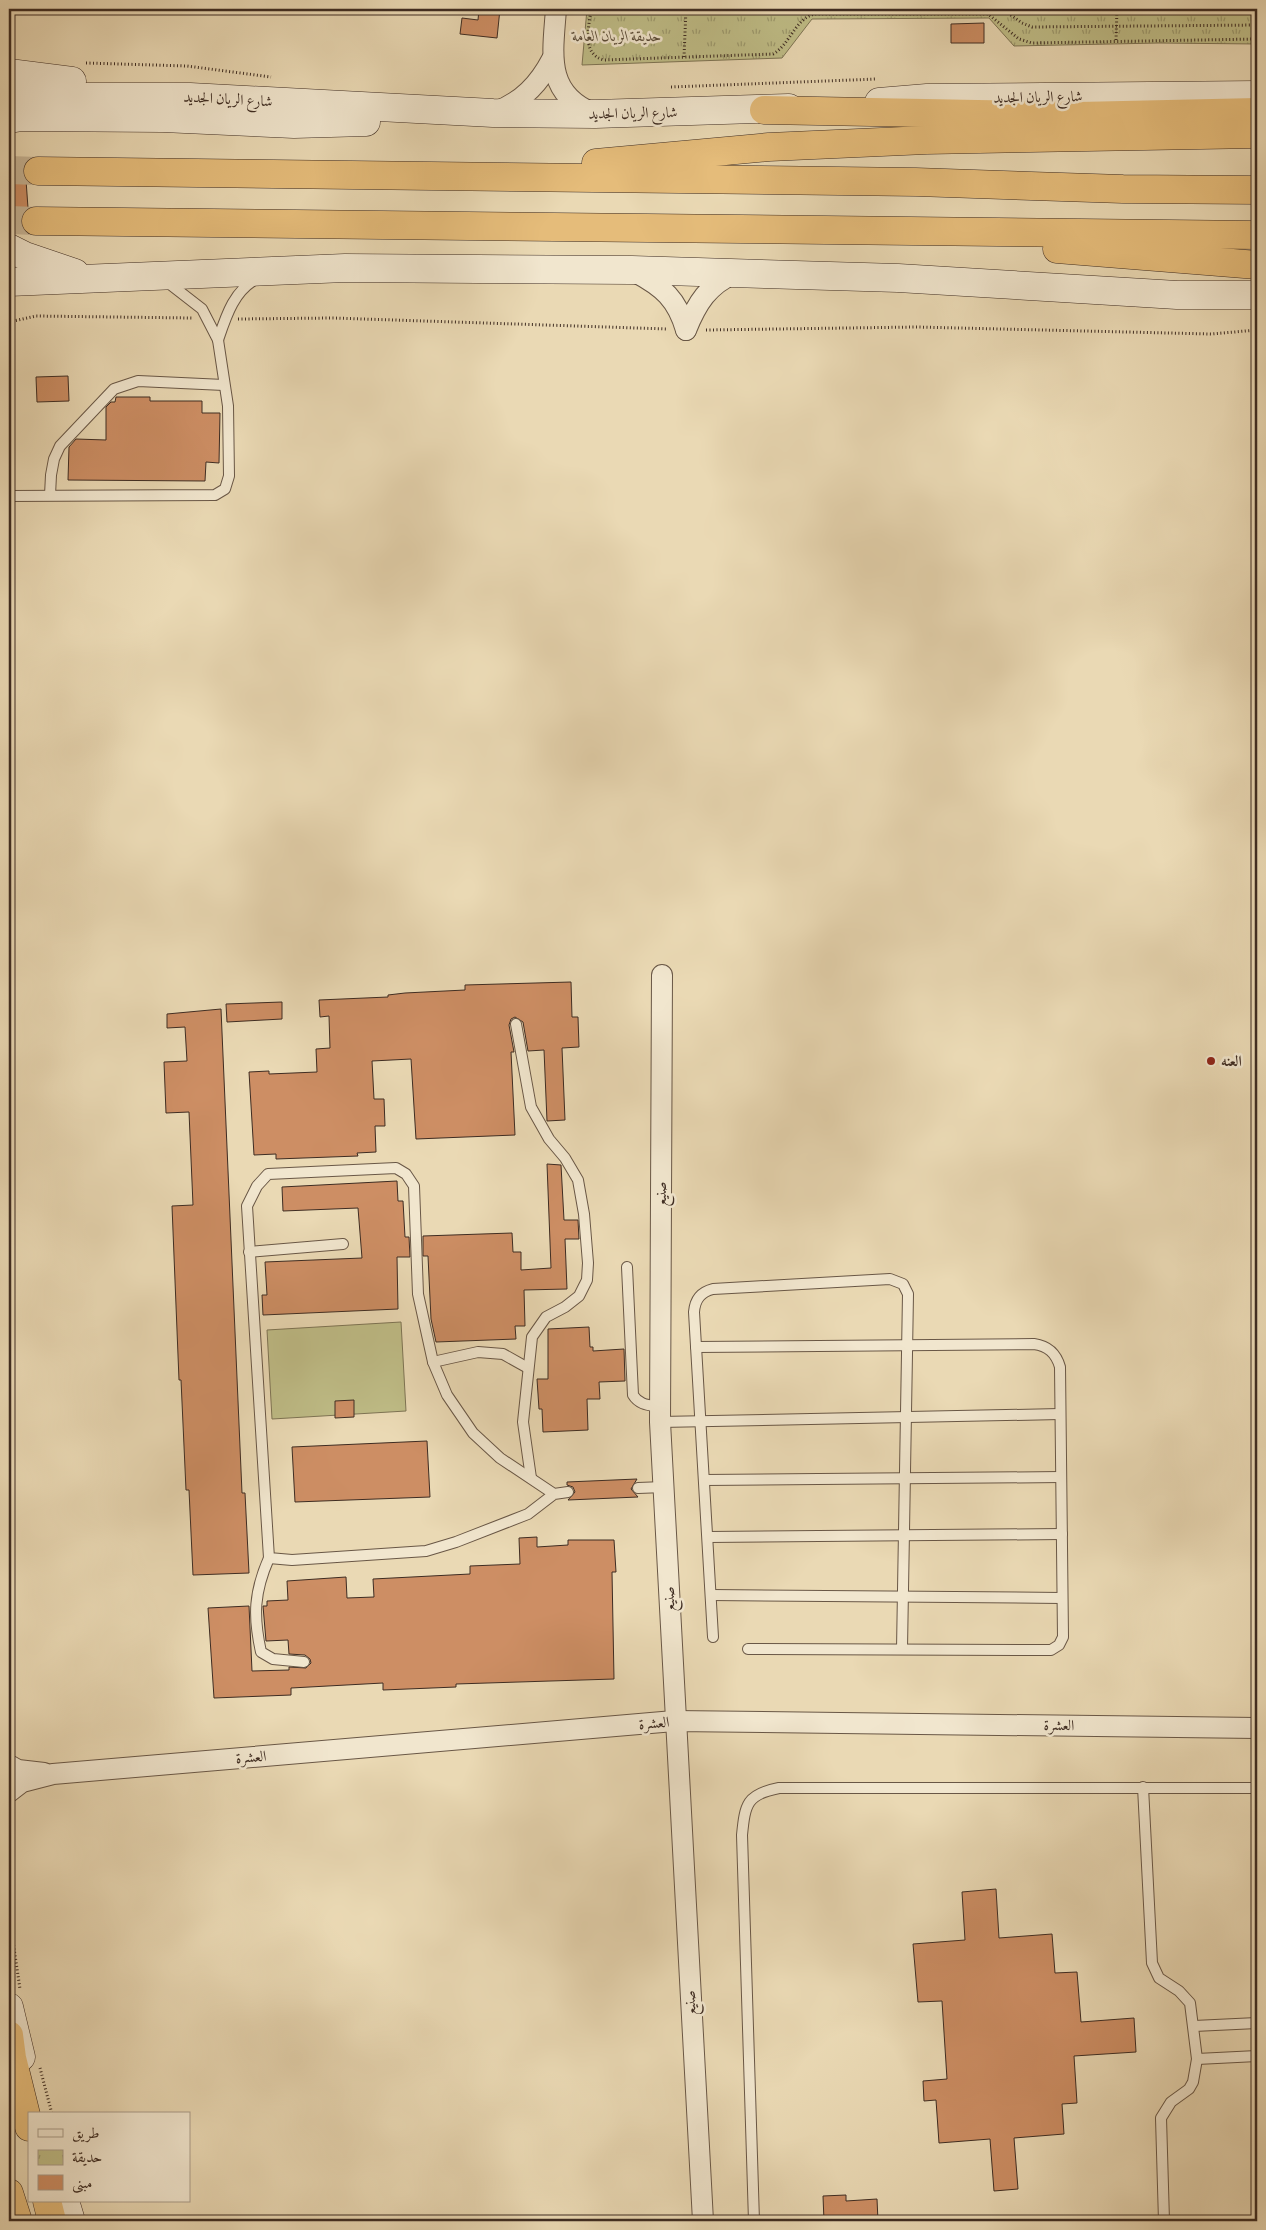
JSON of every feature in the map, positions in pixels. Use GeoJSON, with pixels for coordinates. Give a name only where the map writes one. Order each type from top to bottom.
{"type":"FeatureCollection","features":[{"type":"Feature","properties":{"kind":"highway"},"geometry":{"type":"LineString","coordinates":[[764,110],[1080,127],[1257,134]]}},
{"type":"Feature","properties":{"kind":"highway"},"geometry":{"type":"LineString","coordinates":[[471,176],[769,147],[926,140],[1257,112]]}},
{"type":"Feature","properties":{"kind":"highway"},"geometry":{"type":"LineString","coordinates":[[38,171],[907,182],[1123,189],[1257,190]]}},
{"type":"Feature","properties":{"kind":"highway"},"geometry":{"type":"LineString","coordinates":[[36,221],[1257,235]]}},
{"type":"Feature","properties":{"kind":"highway"},"geometry":{"type":"LineString","coordinates":[[942,232],[1026,245],[1111,255],[1257,265]]}},
{"type":"Feature","properties":{"kind":"highway"},"geometry":{"type":"LineString","coordinates":[[9,2035],[12,2058],[28,2123]]}},
{"type":"Feature","properties":{"kind":"highway"},"geometry":{"type":"LineString","coordinates":[[9,2193],[18,2221]]}},
{"type":"Feature","properties":{"kind":"highway"},"geometry":{"type":"LineString","coordinates":[[47,2202],[52,2221]]}},
{"type":"Feature","properties":{"kind":"street"},"geometry":{"type":"LineString","coordinates":[[556,9],[552,59],[558,79],[566,95],[578,107],[595,114]]}},
{"type":"Feature","properties":{"kind":"street"},"geometry":{"type":"LineString","coordinates":[[493,114],[511,105],[527,93],[542,79],[552,59]]}},
{"type":"Feature","properties":{"kind":"street"},"geometry":{"type":"LineString","coordinates":[[9,74],[106,84],[190,97]]}},
{"type":"Feature","properties":{"kind":"street","name":"شارع الريان الجديد"},"geometry":{"type":"LineString","coordinates":[[9,97],[190,97],[493,114],[595,114],[764,110],[926,98],[1257,95]]}},
{"type":"Feature","properties":{"kind":"street"},"geometry":{"type":"LineString","coordinates":[[9,120],[22,117],[84,117],[294,124],[366,122],[411,108]]}},
{"type":"Feature","properties":{"kind":"street"},"geometry":{"type":"LineString","coordinates":[[9,139],[20,133],[84,117]]}},
{"type":"Feature","properties":{"kind":"street"},"geometry":{"type":"LineString","coordinates":[[9,248],[24,256],[92,279]]}},
{"type":"Feature","properties":{"kind":"street"},"geometry":{"type":"LineString","coordinates":[[9,282],[345,268],[632,270],[976,282],[1177,295],[1257,295]]}},
{"type":"Feature","properties":{"kind":"street"},"geometry":{"type":"LineString","coordinates":[[632,270],[657,283],[667,293],[676,304],[686,330]]}},
{"type":"Feature","properties":{"kind":"street"},"geometry":{"type":"LineString","coordinates":[[9,271],[53,280]]}},
{"type":"Feature","properties":{"kind":"street"},"geometry":{"type":"LineString","coordinates":[[686,330],[696,305],[704,295],[713,285],[736,273]]}},
{"type":"Feature","properties":{"kind":"street"},"geometry":{"type":"LineString","coordinates":[[9,294],[53,280]]}},
{"type":"Feature","properties":{"kind":"street","name":"صنيع"},"geometry":{"type":"LineString","coordinates":[[662,975],[660,1414],[674,1721],[703,2221]]}},
{"type":"Feature","properties":{"kind":"street","name":"العشرة"},"geometry":{"type":"LineString","coordinates":[[9,1792],[22,1782],[53,1774],[674,1721],[1257,1728]]}},
{"type":"Feature","properties":{"kind":"street","name":"العشرة"},"geometry":{"type":"LineString","coordinates":[[9,1765],[18,1770],[53,1774]]}},
{"type":"Feature","properties":{"kind":"street"},"geometry":{"type":"LineString","coordinates":[[9,2007],[37,2112]]}},
{"type":"Feature","properties":{"kind":"street"},"geometry":{"type":"LineString","coordinates":[[65,2202],[71,2221]]}},
{"type":"Feature","properties":{"kind":"lane"},"geometry":{"type":"LineString","coordinates":[[218,340],[233,303],[252,281],[271,271]]}},
{"type":"Feature","properties":{"kind":"lane"},"geometry":{"type":"LineString","coordinates":[[9,496],[215,495],[225,489],[229,476],[228,406],[218,340],[202,309],[159,276]]}},
{"type":"Feature","properties":{"kind":"lane"},"geometry":{"type":"LineString","coordinates":[[50,495],[52,467],[60,446],[114,389],[138,381],[224,385]]}},
{"type":"Feature","properties":{"kind":"lane"},"geometry":{"type":"LineString","coordinates":[[516,1024],[531,1107],[549,1139],[565,1158],[578,1180],[584,1214],[588,1263],[587,1280],[579,1296],[565,1307],[546,1317],[532,1337],[523,1422],[531,1478]]}},
{"type":"Feature","properties":{"kind":"lane"},"geometry":{"type":"LineString","coordinates":[[304,1662],[273,1659],[261,1652],[258,1637],[256,1594],[269,1558],[247,1206],[257,1186],[268,1174],[396,1168],[406,1174],[414,1186],[418,1294],[433,1362],[447,1395],[473,1433],[500,1458],[554,1494]]}},
{"type":"Feature","properties":{"kind":"lane"},"geometry":{"type":"LineString","coordinates":[[249,1252],[343,1244]]}},
{"type":"Feature","properties":{"kind":"lane"},"geometry":{"type":"LineString","coordinates":[[627,1267],[634,1395],[637,1401],[660,1414],[700,1420],[1060,1414]]}},
{"type":"Feature","properties":{"kind":"lane"},"geometry":{"type":"LineString","coordinates":[[713,1637],[694,1306],[699,1296],[707,1290],[890,1279],[903,1284],[908,1294],[902,1649]]}},
{"type":"Feature","properties":{"kind":"lane"},"geometry":{"type":"LineString","coordinates":[[696,1347],[1041,1345],[1053,1353],[1058,1359],[1060,1367],[1063,1637],[1059,1645],[1051,1650],[748,1648]]}},
{"type":"Feature","properties":{"kind":"lane"},"geometry":{"type":"LineString","coordinates":[[433,1362],[478,1352],[503,1354],[528,1368]]}},
{"type":"Feature","properties":{"kind":"lane"},"geometry":{"type":"LineString","coordinates":[[704,1480],[1061,1477]]}},
{"type":"Feature","properties":{"kind":"lane"},"geometry":{"type":"LineString","coordinates":[[638,1488],[664,1487]]}},
{"type":"Feature","properties":{"kind":"lane"},"geometry":{"type":"LineString","coordinates":[[269,1558],[310,1560],[426,1551],[456,1542],[498,1524],[528,1514],[554,1494],[568,1492]]}},
{"type":"Feature","properties":{"kind":"lane"},"geometry":{"type":"LineString","coordinates":[[708,1537],[1062,1534]]}},
{"type":"Feature","properties":{"kind":"lane"},"geometry":{"type":"LineString","coordinates":[[711,1595],[1062,1598]]}},
{"type":"Feature","properties":{"kind":"lane"},"geometry":{"type":"LineString","coordinates":[[754,2221],[742,1835],[744,1815],[749,1801],[760,1791],[779,1788],[1257,1788]]}},
{"type":"Feature","properties":{"kind":"lane"},"geometry":{"type":"LineString","coordinates":[[1143,1788],[1152,1963],[1159,1978],[1179,1991],[1190,2003],[1197,2059],[1194,2082],[1190,2089],[1171,2102],[1161,2118],[1164,2221]]}},
{"type":"Feature","properties":{"kind":"lane"},"geometry":{"type":"LineString","coordinates":[[1194,2026],[1257,2023]]}},
{"type":"Feature","properties":{"kind":"lane"},"geometry":{"type":"LineString","coordinates":[[1197,2059],[1257,2056]]}},
{"type":"Feature","properties":{"kind":"path"},"geometry":{"type":"LineString","coordinates":[[591,9],[588,45],[598,58],[773,54],[781,49],[804,19],[815,14],[984,14],[991,16],[1019,39],[1027,42],[1257,39]]}},
{"type":"Feature","properties":{"kind":"path"},"geometry":{"type":"LineString","coordinates":[[655,9],[707,9]]}},
{"type":"Feature","properties":{"kind":"path"},"geometry":{"type":"LineString","coordinates":[[815,9],[815,14]]}},
{"type":"Feature","properties":{"kind":"path"},"geometry":{"type":"LineString","coordinates":[[1002,9],[1022,24],[1032,27],[1257,25]]}},
{"type":"Feature","properties":{"kind":"path"},"geometry":{"type":"LineString","coordinates":[[1034,9],[1155,9]]}},
{"type":"Feature","properties":{"kind":"path"},"geometry":{"type":"LineString","coordinates":[[1116,40],[1117,9]]}},
{"type":"Feature","properties":{"kind":"path"},"geometry":{"type":"LineString","coordinates":[[684,57],[686,10]]}},
{"type":"Feature","properties":{"kind":"path"},"geometry":{"type":"LineString","coordinates":[[83,63],[187,66],[274,78]]}},
{"type":"Feature","properties":{"kind":"path"},"geometry":{"type":"LineString","coordinates":[[663,88],[879,78]]}},
{"type":"Feature","properties":{"kind":"path"},"geometry":{"type":"LineString","coordinates":[[9,322],[36,316],[207,318]]}},
{"type":"Feature","properties":{"kind":"path"},"geometry":{"type":"LineString","coordinates":[[225,319],[333,318],[686,330],[917,327],[1211,334],[1257,330]]}},
{"type":"Feature","properties":{"kind":"green space","name":"حديقة الريان العامة"},"geometry":{"type":"Polygon","coordinates":[[[587,9],[1257,9],[1257,44],[1159,43],[1014,46],[989,18],[812,19],[782,58],[582,65],[587,9]]]}},
{"type":"Feature","properties":{"kind":"green space"},"geometry":{"type":"Polygon","coordinates":[[[401,1322],[406,1411],[272,1419],[267,1330],[401,1322]]]}},
{"type":"Feature","properties":{"kind":"building"},"geometry":{"type":"Polygon","coordinates":[[[479,9],[500,9],[497,38],[460,34],[462,18],[478,20],[479,9]]]}},
{"type":"Feature","properties":{"kind":"building"},"geometry":{"type":"Polygon","coordinates":[[[984,23],[984,43],[951,43],[951,24],[984,23]]]}},
{"type":"Feature","properties":{"kind":"building"},"geometry":{"type":"Polygon","coordinates":[[[26,180],[28,208],[20,220],[23,230],[9,230],[9,181],[26,180]]]}},
{"type":"Feature","properties":{"kind":"building"},"geometry":{"type":"Polygon","coordinates":[[[68,376],[69,401],[37,402],[36,377],[68,376]]]}},
{"type":"Feature","properties":{"kind":"building"},"geometry":{"type":"Polygon","coordinates":[[[116,397],[150,397],[150,401],[202,401],[202,413],[220,413],[219,463],[206,462],[205,481],[68,480],[69,447],[76,439],[106,440],[106,407],[111,402],[115,402],[116,397]]]}},
{"type":"Feature","properties":{"kind":"building"},"geometry":{"type":"Polygon","coordinates":[[[571,982],[572,1017],[578,1017],[579,1047],[562,1048],[565,1120],[547,1121],[544,1050],[528,1051],[523,1022],[515,1017],[511,1019],[509,1025],[514,1052],[511,1052],[515,1135],[416,1139],[411,1059],[372,1061],[374,1099],[384,1099],[385,1126],[375,1126],[376,1152],[357,1153],[358,1156],[276,1159],[276,1154],[254,1155],[249,1072],[269,1071],[269,1074],[317,1072],[316,1049],[330,1048],[329,1016],[320,1017],[319,1000],[388,997],[388,995],[405,993],[465,990],[465,985],[571,982]]]}},
{"type":"Feature","properties":{"kind":"building"},"geometry":{"type":"Polygon","coordinates":[[[282,1002],[282,1019],[227,1022],[226,1004],[282,1002]]]}},
{"type":"Feature","properties":{"kind":"building"},"geometry":{"type":"Polygon","coordinates":[[[221,1009],[242,1493],[245,1493],[249,1573],[193,1575],[189,1490],[186,1490],[181,1380],[179,1380],[172,1206],[193,1205],[189,1112],[166,1113],[164,1062],[187,1061],[185,1027],[167,1028],[167,1014],[221,1009]]]}},
{"type":"Feature","properties":{"kind":"building"},"geometry":{"type":"Polygon","coordinates":[[[547,1164],[561,1165],[564,1220],[578,1220],[579,1239],[565,1239],[567,1289],[524,1290],[525,1326],[515,1326],[516,1339],[436,1342],[431,1319],[428,1256],[423,1256],[423,1236],[512,1233],[513,1252],[521,1252],[521,1270],[551,1268],[547,1164]]]}},
{"type":"Feature","properties":{"kind":"building"},"geometry":{"type":"Polygon","coordinates":[[[397,1181],[398,1201],[403,1201],[405,1237],[409,1237],[410,1257],[397,1257],[398,1309],[263,1315],[262,1295],[267,1295],[265,1262],[362,1258],[358,1208],[283,1211],[282,1187],[397,1181]]]}},
{"type":"Feature","properties":{"kind":"building"},"geometry":{"type":"Polygon","coordinates":[[[589,1327],[590,1347],[593,1347],[593,1351],[624,1349],[625,1381],[599,1382],[600,1399],[587,1399],[588,1430],[543,1432],[542,1409],[539,1409],[537,1379],[548,1379],[548,1329],[589,1327]]]}},
{"type":"Feature","properties":{"kind":"building"},"geometry":{"type":"Polygon","coordinates":[[[354,1400],[354,1417],[335,1418],[335,1401],[354,1400]]]}},
{"type":"Feature","properties":{"kind":"building"},"geometry":{"type":"Polygon","coordinates":[[[427,1441],[430,1497],[295,1502],[292,1447],[427,1441]]]}},
{"type":"Feature","properties":{"kind":"building"},"geometry":{"type":"Polygon","coordinates":[[[637,1479],[631,1489],[638,1497],[568,1500],[575,1492],[573,1487],[567,1485],[567,1482],[637,1479]]]}},
{"type":"Feature","properties":{"kind":"building"},"geometry":{"type":"Polygon","coordinates":[[[537,1537],[537,1547],[568,1545],[568,1540],[614,1540],[616,1572],[612,1572],[614,1679],[456,1684],[456,1687],[383,1690],[383,1683],[291,1688],[291,1695],[214,1698],[208,1608],[249,1606],[252,1671],[289,1670],[289,1667],[306,1668],[311,1663],[310,1659],[305,1655],[289,1654],[288,1640],[266,1641],[263,1606],[267,1606],[267,1601],[288,1600],[287,1581],[346,1577],[347,1598],[374,1597],[373,1579],[470,1574],[470,1566],[520,1564],[519,1538],[537,1537]]]}},
{"type":"Feature","properties":{"kind":"building"},"geometry":{"type":"Polygon","coordinates":[[[996,1889],[999,1938],[1052,1934],[1055,1973],[1077,1972],[1081,2022],[1134,2018],[1136,2052],[1074,2056],[1077,2103],[1062,2104],[1064,2134],[1014,2138],[1018,2189],[994,2191],[990,2139],[939,2143],[936,2100],[924,2101],[923,2081],[947,2079],[942,2001],[918,2002],[913,1944],[965,1940],[962,1892],[996,1889]]]}},
{"type":"Feature","properties":{"kind":"building"},"geometry":{"type":"Polygon","coordinates":[[[846,2195],[846,2201],[877,2199],[878,2221],[824,2221],[823,2196],[846,2195]]]}},
{"type":"Feature","properties":{"kind":"tunnel"},"geometry":{"type":"LineString","coordinates":[[9,170],[38,171]]}},
{"type":"Feature","properties":{"kind":"tunnel"},"geometry":{"type":"LineString","coordinates":[[9,220],[36,221]]}},
{"type":"Feature","properties":{"kind":"place","name":"العنه"},"geometry":{"type":"Point","coordinates":[1211,1061]}}]}
